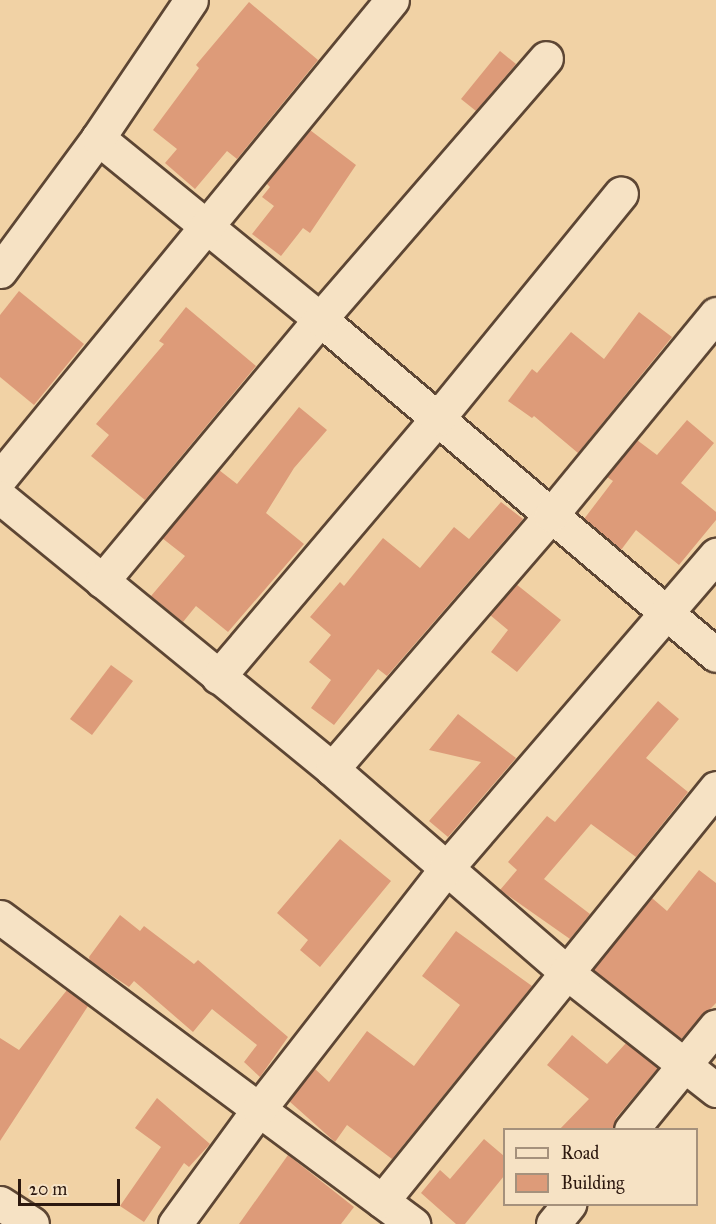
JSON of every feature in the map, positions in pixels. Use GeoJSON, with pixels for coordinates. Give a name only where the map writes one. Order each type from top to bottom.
{"type":"FeatureCollection","features":[{"type":"Feature","properties":{"kind":"street"},"geometry":{"type":"LineString","coordinates":[[0,271],[98,138],[191,0]]}},
{"type":"Feature","properties":{"kind":"street"},"geometry":{"type":"LineString","coordinates":[[0,478],[205,225],[392,0]]}},
{"type":"Feature","properties":{"kind":"street"},"geometry":{"type":"LineString","coordinates":[[102,581],[320,318],[546,58]]}},
{"type":"Feature","properties":{"kind":"street"},"geometry":{"type":"LineString","coordinates":[[98,138],[320,318],[716,655]]}},
{"type":"Feature","properties":{"kind":"street"},"geometry":{"type":"LineString","coordinates":[[218,677],[437,419],[621,193]]}},
{"type":"Feature","properties":{"kind":"street"},"geometry":{"type":"LineString","coordinates":[[332,769],[551,515],[716,314]]}},
{"type":"Feature","properties":{"kind":"street"},"geometry":{"type":"LineString","coordinates":[[0,496],[332,769],[445,870],[566,972],[716,1090]]}},
{"type":"Feature","properties":{"kind":"street"},"geometry":{"type":"LineString","coordinates":[[176,1224],[259,1109],[445,870],[716,555]]}},
{"type":"Feature","properties":{"kind":"street"},"geometry":{"type":"LineString","coordinates":[[382,1201],[716,788]]}},
{"type":"Feature","properties":{"kind":"street"},"geometry":{"type":"LineString","coordinates":[[0,916],[414,1224]]}},
{"type":"Feature","properties":{"kind":"street"},"geometry":{"type":"LineString","coordinates":[[633,1128],[716,1026]]}},
{"type":"Feature","properties":{"kind":"street"},"geometry":{"type":"LineString","coordinates":[[0,1203],[32,1224]]}},
{"type":"Feature","properties":{"kind":"street"},"geometry":{"type":"LineString","coordinates":[[554,1224],[568,1206]]}},
{"type":"Feature","properties":{"kind":"building"},"geometry":{"type":"Polygon","coordinates":[[[249,2],[318,60],[237,159],[227,151],[195,189],[165,163],[177,149],[153,130],[199,68],[196,65],[249,2]]]}},
{"type":"Feature","properties":{"kind":"building"},"geometry":{"type":"Polygon","coordinates":[[[500,51],[516,64],[476,111],[461,99],[500,51]]]}},
{"type":"Feature","properties":{"kind":"building"},"geometry":{"type":"Polygon","coordinates":[[[310,130],[356,165],[310,233],[303,228],[281,256],[252,234],[274,206],[262,197],[270,187],[266,183],[310,130]]]}},
{"type":"Feature","properties":{"kind":"building"},"geometry":{"type":"Polygon","coordinates":[[[19,291],[84,344],[34,405],[0,377],[0,315],[19,291]]]}},
{"type":"Feature","properties":{"kind":"building"},"geometry":{"type":"Polygon","coordinates":[[[186,307],[256,366],[145,500],[91,456],[109,435],[96,424],[164,344],[159,341],[186,307]]]}},
{"type":"Feature","properties":{"kind":"building"},"geometry":{"type":"Polygon","coordinates":[[[639,312],[672,337],[578,453],[534,416],[532,418],[508,401],[532,369],[537,373],[571,332],[604,359],[639,312]]]}},
{"type":"Feature","properties":{"kind":"building"},"geometry":{"type":"Polygon","coordinates":[[[299,407],[327,430],[294,468],[266,513],[304,544],[228,632],[196,606],[183,622],[151,596],[185,556],[162,538],[219,470],[237,484],[299,407]]]}},
{"type":"Feature","properties":{"kind":"building"},"geometry":{"type":"Polygon","coordinates":[[[687,420],[714,443],[681,483],[716,512],[716,520],[679,565],[636,530],[621,550],[584,519],[613,481],[607,477],[637,440],[657,455],[687,420]]]}},
{"type":"Feature","properties":{"kind":"building"},"geometry":{"type":"Polygon","coordinates":[[[501,502],[523,519],[387,676],[378,669],[334,725],[311,708],[331,680],[309,662],[331,635],[310,617],[340,582],[344,586],[383,538],[420,568],[454,527],[469,539],[501,502]]]}},
{"type":"Feature","properties":{"kind":"building"},"geometry":{"type":"Polygon","coordinates":[[[516,584],[561,620],[517,672],[491,652],[508,630],[490,615],[516,584]]]}},
{"type":"Feature","properties":{"kind":"building"},"geometry":{"type":"Polygon","coordinates":[[[111,665],[133,681],[92,735],[70,719],[111,665]]]}},
{"type":"Feature","properties":{"kind":"building"},"geometry":{"type":"Polygon","coordinates":[[[658,701],[679,719],[646,758],[688,792],[636,857],[591,824],[544,879],[590,914],[570,939],[500,890],[517,870],[508,862],[547,816],[555,822],[658,701]]]}},
{"type":"Feature","properties":{"kind":"building"},"geometry":{"type":"Polygon","coordinates":[[[458,714],[516,758],[448,837],[429,821],[481,762],[429,750],[458,714]]]}},
{"type":"Feature","properties":{"kind":"building"},"geometry":{"type":"Polygon","coordinates":[[[340,839],[391,881],[320,967],[300,950],[308,940],[277,913],[340,839]]]}},
{"type":"Feature","properties":{"kind":"building"},"geometry":{"type":"Polygon","coordinates":[[[699,870],[716,883],[716,1003],[681,1039],[593,970],[652,898],[667,911],[699,870]]]}},
{"type":"Feature","properties":{"kind":"building"},"geometry":{"type":"Polygon","coordinates":[[[120,915],[140,931],[144,926],[194,964],[198,960],[288,1037],[260,1077],[244,1062],[257,1045],[212,1009],[193,1032],[134,981],[129,987],[90,961],[89,957],[120,915]]]}},
{"type":"Feature","properties":{"kind":"building"},"geometry":{"type":"Polygon","coordinates":[[[456,931],[532,986],[392,1159],[347,1125],[335,1142],[289,1101],[314,1068],[329,1082],[367,1031],[414,1066],[460,1005],[422,976],[456,931]]]}},
{"type":"Feature","properties":{"kind":"building"},"geometry":{"type":"Polygon","coordinates":[[[67,990],[88,1006],[0,1141],[0,1038],[19,1050],[67,990]]]}},
{"type":"Feature","properties":{"kind":"building"},"geometry":{"type":"Polygon","coordinates":[[[572,1035],[607,1064],[626,1043],[658,1068],[616,1118],[614,1128],[561,1128],[589,1099],[547,1065],[572,1035]]]}},
{"type":"Feature","properties":{"kind":"building"},"geometry":{"type":"Polygon","coordinates":[[[157,1098],[210,1144],[189,1167],[184,1163],[144,1222],[120,1206],[161,1147],[135,1128],[157,1098]]]}},
{"type":"Feature","properties":{"kind":"building"},"geometry":{"type":"Polygon","coordinates":[[[484,1139],[503,1155],[503,1177],[465,1224],[456,1224],[421,1193],[440,1170],[450,1179],[484,1139]]]}},
{"type":"Feature","properties":{"kind":"building"},"geometry":{"type":"Polygon","coordinates":[[[288,1155],[354,1207],[341,1224],[239,1224],[288,1155]]]}}]}
